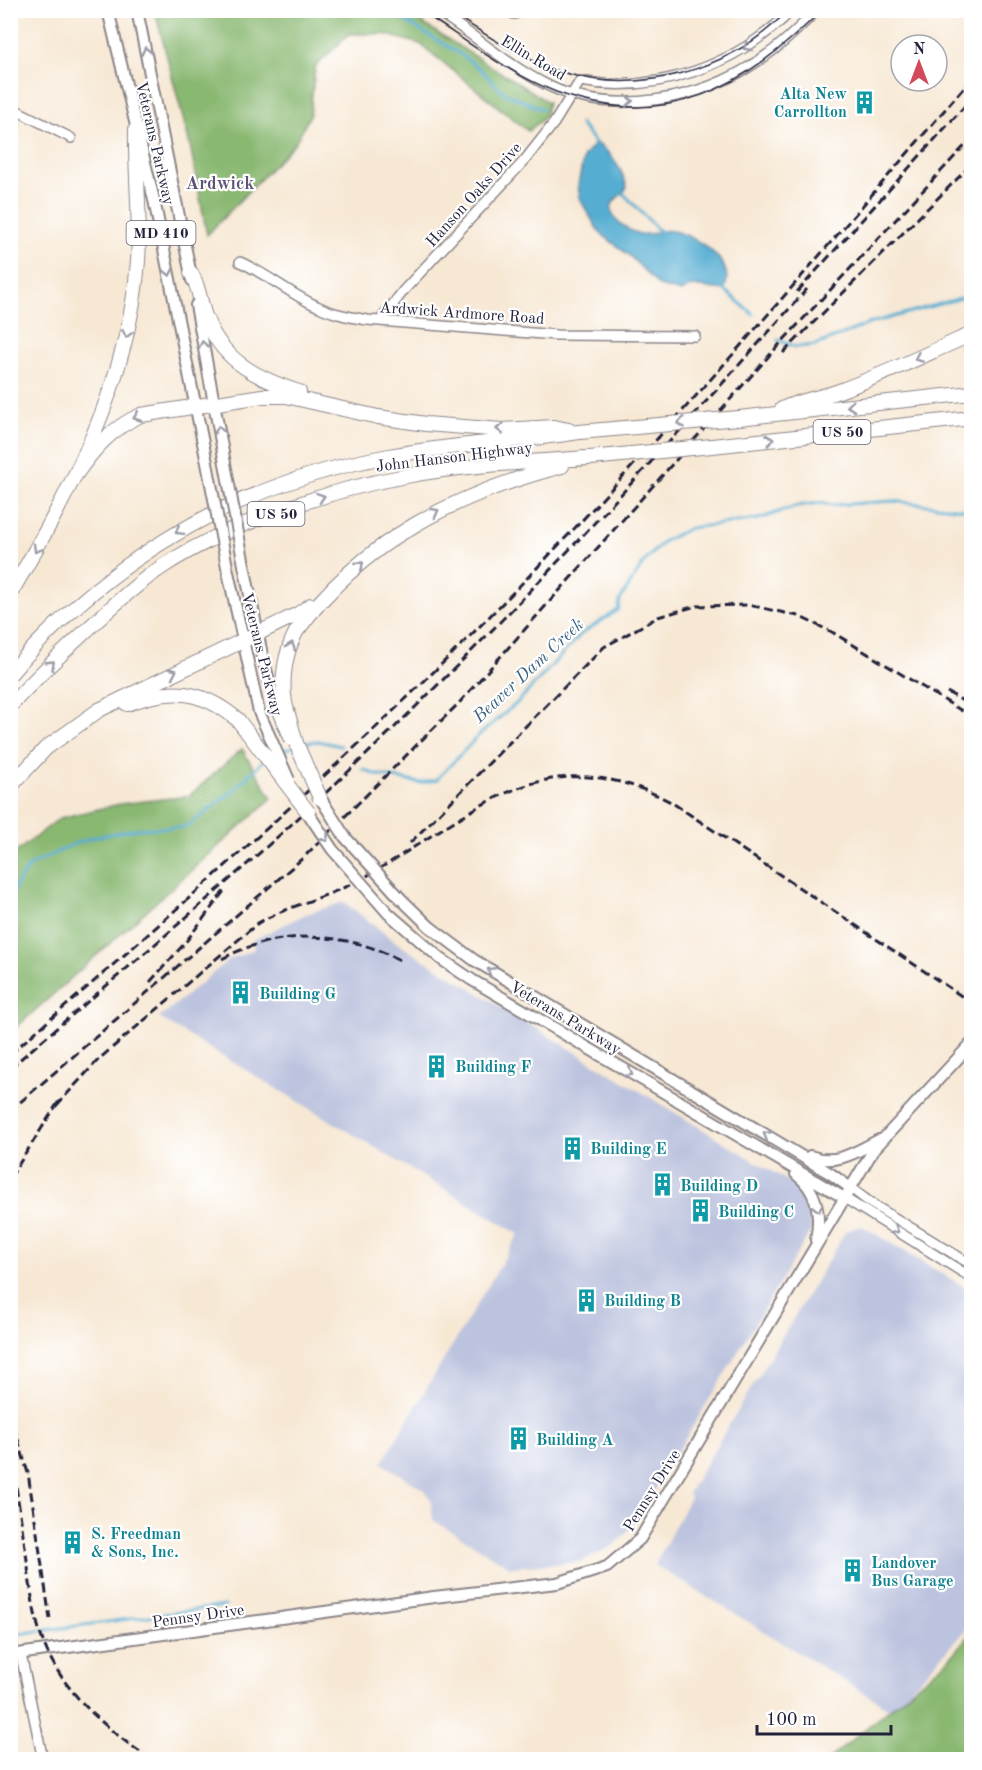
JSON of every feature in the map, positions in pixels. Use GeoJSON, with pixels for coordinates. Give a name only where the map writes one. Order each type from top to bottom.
{"type":"FeatureCollection","features":[{"type":"Feature","properties":{"kind":"highway"},"geometry":{"type":"LineString","coordinates":[[10,594],[49,529],[74,477],[120,365],[131,314],[140,229],[136,129]]}},
{"type":"Feature","properties":{"kind":"highway"},"geometry":{"type":"LineString","coordinates":[[191,273],[207,322],[221,346],[235,360],[253,374],[272,383],[363,413]]}},
{"type":"Feature","properties":{"kind":"highway"},"geometry":{"type":"LineString","coordinates":[[771,415],[798,401],[838,391],[878,376],[972,334]]}},
{"type":"Feature","properties":{"kind":"highway","name":"John Hanson Highway"},"geometry":{"type":"LineString","coordinates":[[10,674],[47,635],[110,580],[166,539],[219,509],[291,481],[369,460],[432,449],[972,393]]}},
{"type":"Feature","properties":{"kind":"highway"},"geometry":{"type":"LineString","coordinates":[[74,477],[104,438],[128,420],[155,412],[194,405],[262,396],[286,396],[426,424],[502,429],[554,427],[579,432]]}},
{"type":"Feature","properties":{"kind":"highway","name":"John Hanson Highway"},"geometry":{"type":"LineString","coordinates":[[10,706],[32,682],[110,609],[162,567],[225,533],[298,505],[368,483],[441,471],[712,446],[972,418]]}},
{"type":"Feature","properties":{"kind":"highway"},"geometry":{"type":"LineString","coordinates":[[320,798],[280,705],[291,642],[306,619],[335,588],[380,547],[433,513],[496,486],[601,457]]}},
{"type":"Feature","properties":{"kind":"highway"},"geometry":{"type":"LineString","coordinates":[[10,787],[46,748],[99,710],[298,614],[335,588]]}},
{"type":"Feature","properties":{"kind":"highway"},"geometry":{"type":"LineString","coordinates":[[21,775],[72,733],[107,712],[142,698],[167,692],[183,692],[215,704],[238,720],[308,813]]}},
{"type":"Feature","properties":{"kind":"main road","name":"Veterans Parkway"},"geometry":{"type":"LineString","coordinates":[[108,10],[158,219],[242,640],[260,712],[278,758],[308,813],[358,881],[388,913],[441,959],[472,980],[846,1199]]}},
{"type":"Feature","properties":{"kind":"main road","name":"Veterans Parkway"},"geometry":{"type":"LineString","coordinates":[[137,10],[191,273],[244,565],[258,633],[280,705]]}},
{"type":"Feature","properties":{"kind":"main road","name":"Veterans Parkway"},"geometry":{"type":"LineString","coordinates":[[320,798],[345,837],[401,900],[430,927],[474,960],[794,1151],[852,1189]]}},
{"type":"Feature","properties":{"kind":"main road","name":"Pennsy Drive"},"geometry":{"type":"LineString","coordinates":[[16,1655],[434,1597],[557,1583],[607,1567],[640,1539],[815,1246],[882,1139],[972,1043]]}},
{"type":"Feature","properties":{"kind":"main road"},"geometry":{"type":"LineString","coordinates":[[794,1151],[830,1160],[843,1158],[882,1139]]}},
{"type":"Feature","properties":{"kind":"main road"},"geometry":{"type":"LineString","coordinates":[[766,1151],[800,1177],[815,1197],[820,1214],[815,1246]]}},
{"type":"Feature","properties":{"kind":"street","name":"Ellin Road"},"geometry":{"type":"LineString","coordinates":[[435,10],[518,68],[550,87],[572,94],[640,101],[665,99],[706,87],[756,63],[790,38],[817,10]]}},
{"type":"Feature","properties":{"kind":"street"},"geometry":{"type":"LineString","coordinates":[[504,10],[514,14],[526,10]]}},
{"type":"Feature","properties":{"kind":"street","name":"Ellin Road"},"geometry":{"type":"LineString","coordinates":[[580,81],[602,85],[641,85],[712,66],[761,38],[792,10]]}},
{"type":"Feature","properties":{"kind":"street","name":"Hanson Oaks Drive"},"geometry":{"type":"LineString","coordinates":[[380,321],[404,290],[525,160],[580,81]]}},
{"type":"Feature","properties":{"kind":"street"},"geometry":{"type":"LineString","coordinates":[[10,107],[70,138]]}},
{"type":"Feature","properties":{"kind":"street","name":"Ardwick Ardmore Road"},"geometry":{"type":"LineString","coordinates":[[240,262],[268,274],[322,308],[346,316],[380,321],[556,334],[695,336]]}},
{"type":"Feature","properties":{"kind":"street","name":"Veterans Parkway"},"geometry":{"type":"LineString","coordinates":[[852,1189],[872,1204],[972,1264]]}},
{"type":"Feature","properties":{"kind":"street","name":"Veterans Parkway"},"geometry":{"type":"LineString","coordinates":[[846,1199],[972,1278]]}},
{"type":"Feature","properties":{"kind":"street"},"geometry":{"type":"LineString","coordinates":[[16,1655],[43,1760]]}},
{"type":"Feature","properties":{"kind":"shaded area"},"geometry":{"type":"Polygon","coordinates":[[[344,902],[401,946],[799,1188],[812,1229],[633,1526],[613,1546],[581,1562],[510,1567],[433,1520],[431,1501],[426,1491],[382,1463],[519,1234],[159,1018],[230,959],[254,950],[253,940],[306,914],[344,902]]]}},
{"type":"Feature","properties":{"kind":"shaded area"},"geometry":{"type":"Polygon","coordinates":[[[862,1226],[971,1291],[971,1624],[892,1710],[655,1565],[690,1497],[688,1493],[846,1231],[862,1226]]]}},
{"type":"Feature","properties":{"kind":"green space"},"geometry":{"type":"Polygon","coordinates":[[[155,11],[403,11],[548,102],[544,118],[528,131],[420,44],[384,34],[349,34],[315,67],[310,115],[295,143],[207,235],[190,145],[155,11]]]}},
{"type":"Feature","properties":{"kind":"green space"},"geometry":{"type":"Polygon","coordinates":[[[242,749],[272,798],[11,1032],[11,856],[60,818],[120,804],[189,796],[242,749]]]}},
{"type":"Feature","properties":{"kind":"green space"},"geometry":{"type":"Polygon","coordinates":[[[971,1632],[971,1759],[829,1759],[948,1660],[971,1632]]]}},
{"type":"Feature","properties":{"kind":"water"},"geometry":{"type":"Polygon","coordinates":[[[595,143],[606,150],[615,162],[627,187],[612,205],[612,213],[616,219],[633,232],[645,234],[673,231],[703,244],[720,260],[725,270],[727,280],[724,290],[691,286],[681,292],[659,286],[631,257],[599,232],[580,199],[578,185],[584,156],[595,143]]]}},
{"type":"Feature","properties":{"kind":"waterway"},"geometry":{"type":"LineString","coordinates":[[382,10],[460,54],[479,68],[504,93],[542,109]]}},
{"type":"Feature","properties":{"kind":"waterway"},"geometry":{"type":"LineString","coordinates":[[580,124],[596,144]]}},
{"type":"Feature","properties":{"kind":"waterway"},"geometry":{"type":"LineString","coordinates":[[621,191],[662,234]]}},
{"type":"Feature","properties":{"kind":"waterway"},"geometry":{"type":"LineString","coordinates":[[722,288],[753,314]]}},
{"type":"Feature","properties":{"kind":"waterway"},"geometry":{"type":"LineString","coordinates":[[778,340],[796,347],[816,345],[871,323],[972,295]]}},
{"type":"Feature","properties":{"kind":"waterway","name":"Beaver Dam Creek"},"geometry":{"type":"LineString","coordinates":[[363,769],[374,774],[420,783],[436,780],[479,735],[518,702],[581,634],[618,610],[620,600],[644,562],[664,541],[690,528],[759,519],[796,506],[819,503],[834,505],[893,501],[972,510]]}},
{"type":"Feature","properties":{"kind":"waterway","name":"Beaver Dam Creek"},"geometry":{"type":"LineString","coordinates":[[301,743],[318,741],[341,746]]}},
{"type":"Feature","properties":{"kind":"waterway","name":"Beaver Dam Creek"},"geometry":{"type":"LineString","coordinates":[[279,752],[293,747]]}},
{"type":"Feature","properties":{"kind":"waterway","name":"Beaver Dam Creek"},"geometry":{"type":"LineString","coordinates":[[10,897],[31,865],[74,844],[91,838],[136,829],[186,827],[231,793],[263,761]]}},
{"type":"Feature","properties":{"kind":"waterway"},"geometry":{"type":"LineString","coordinates":[[10,1635],[225,1606]]}},
{"type":"Feature","properties":{"kind":"tram line"},"geometry":{"type":"LineString","coordinates":[[419,10],[503,65],[538,84],[556,92],[596,103],[634,107],[669,104],[702,95],[734,80],[764,61],[822,10]]}},
{"type":"Feature","properties":{"kind":"tram line"},"geometry":{"type":"LineString","coordinates":[[447,10],[504,46],[549,68],[594,79],[625,81],[655,79],[714,62],[741,48],[766,31],[788,10]]}},
{"type":"Feature","properties":{"kind":"railway"},"geometry":{"type":"LineString","coordinates":[[10,1054],[277,819],[470,636],[589,513],[700,391],[972,78]]}},
{"type":"Feature","properties":{"kind":"railway"},"geometry":{"type":"LineString","coordinates":[[797,292],[972,98]]}},
{"type":"Feature","properties":{"kind":"railway"},"geometry":{"type":"LineString","coordinates":[[10,1111],[304,857],[459,703],[777,347],[972,138]]}},
{"type":"Feature","properties":{"kind":"railway"},"geometry":{"type":"LineString","coordinates":[[783,353],[972,164]]}},
{"type":"Feature","properties":{"kind":"railway"},"geometry":{"type":"LineString","coordinates":[[10,1068],[265,848],[408,714],[582,536],[807,289]]}},
{"type":"Feature","properties":{"kind":"railway"},"geometry":{"type":"LineString","coordinates":[[410,843],[604,647],[658,617],[696,606],[749,605],[798,616],[832,632],[972,717]]}},
{"type":"Feature","properties":{"kind":"railway"},"geometry":{"type":"LineString","coordinates":[[947,692],[972,706]]}},
{"type":"Feature","properties":{"kind":"railway"},"geometry":{"type":"LineString","coordinates":[[56,1106],[99,1059],[258,923],[350,885],[473,810],[508,792],[544,780],[583,777],[625,783],[671,802],[972,1003]]}},
{"type":"Feature","properties":{"kind":"railway"},"geometry":{"type":"LineString","coordinates":[[150,982],[185,943],[224,891]]}},
{"type":"Feature","properties":{"kind":"railway"},"geometry":{"type":"LineString","coordinates":[[222,959],[266,942],[312,937],[358,944],[402,961]]}},
{"type":"Feature","properties":{"kind":"railway"},"geometry":{"type":"LineString","coordinates":[[10,1178],[59,1101]]}},
{"type":"Feature","properties":{"kind":"railway"},"geometry":{"type":"LineString","coordinates":[[10,1413],[28,1473],[50,1619]]}},
{"type":"Feature","properties":{"kind":"railway"},"geometry":{"type":"LineString","coordinates":[[10,1447],[34,1607],[43,1642],[57,1669],[79,1700],[121,1738],[152,1760]]}},
{"type":"Feature","properties":{"kind":"place","name":"Alta New Carrollton"},"geometry":{"type":"Point","coordinates":[865,102]}},
{"type":"Feature","properties":{"kind":"place","name":"Building G"},"geometry":{"type":"Point","coordinates":[241,993]}},
{"type":"Feature","properties":{"kind":"place","name":"Building F"},"geometry":{"type":"Point","coordinates":[437,1066]}},
{"type":"Feature","properties":{"kind":"place","name":"Building E"},"geometry":{"type":"Point","coordinates":[572,1148]}},
{"type":"Feature","properties":{"kind":"place","name":"Building D"},"geometry":{"type":"Point","coordinates":[662,1185]}},
{"type":"Feature","properties":{"kind":"place","name":"Building C"},"geometry":{"type":"Point","coordinates":[700,1211]}},
{"type":"Feature","properties":{"kind":"place","name":"Building B"},"geometry":{"type":"Point","coordinates":[586,1300]}},
{"type":"Feature","properties":{"kind":"place","name":"Building A"},"geometry":{"type":"Point","coordinates":[518,1439]}},
{"type":"Feature","properties":{"kind":"place","name":"S. Freedman & Sons, Inc."},"geometry":{"type":"Point","coordinates":[73,1542]}},
{"type":"Feature","properties":{"kind":"place","name":"Landover Bus Garage"},"geometry":{"type":"Point","coordinates":[853,1571]}},
{"type":"Feature","properties":{"kind":"district","name":"Ardwick"},"geometry":{"type":"Point","coordinates":[220,183]}}]}
